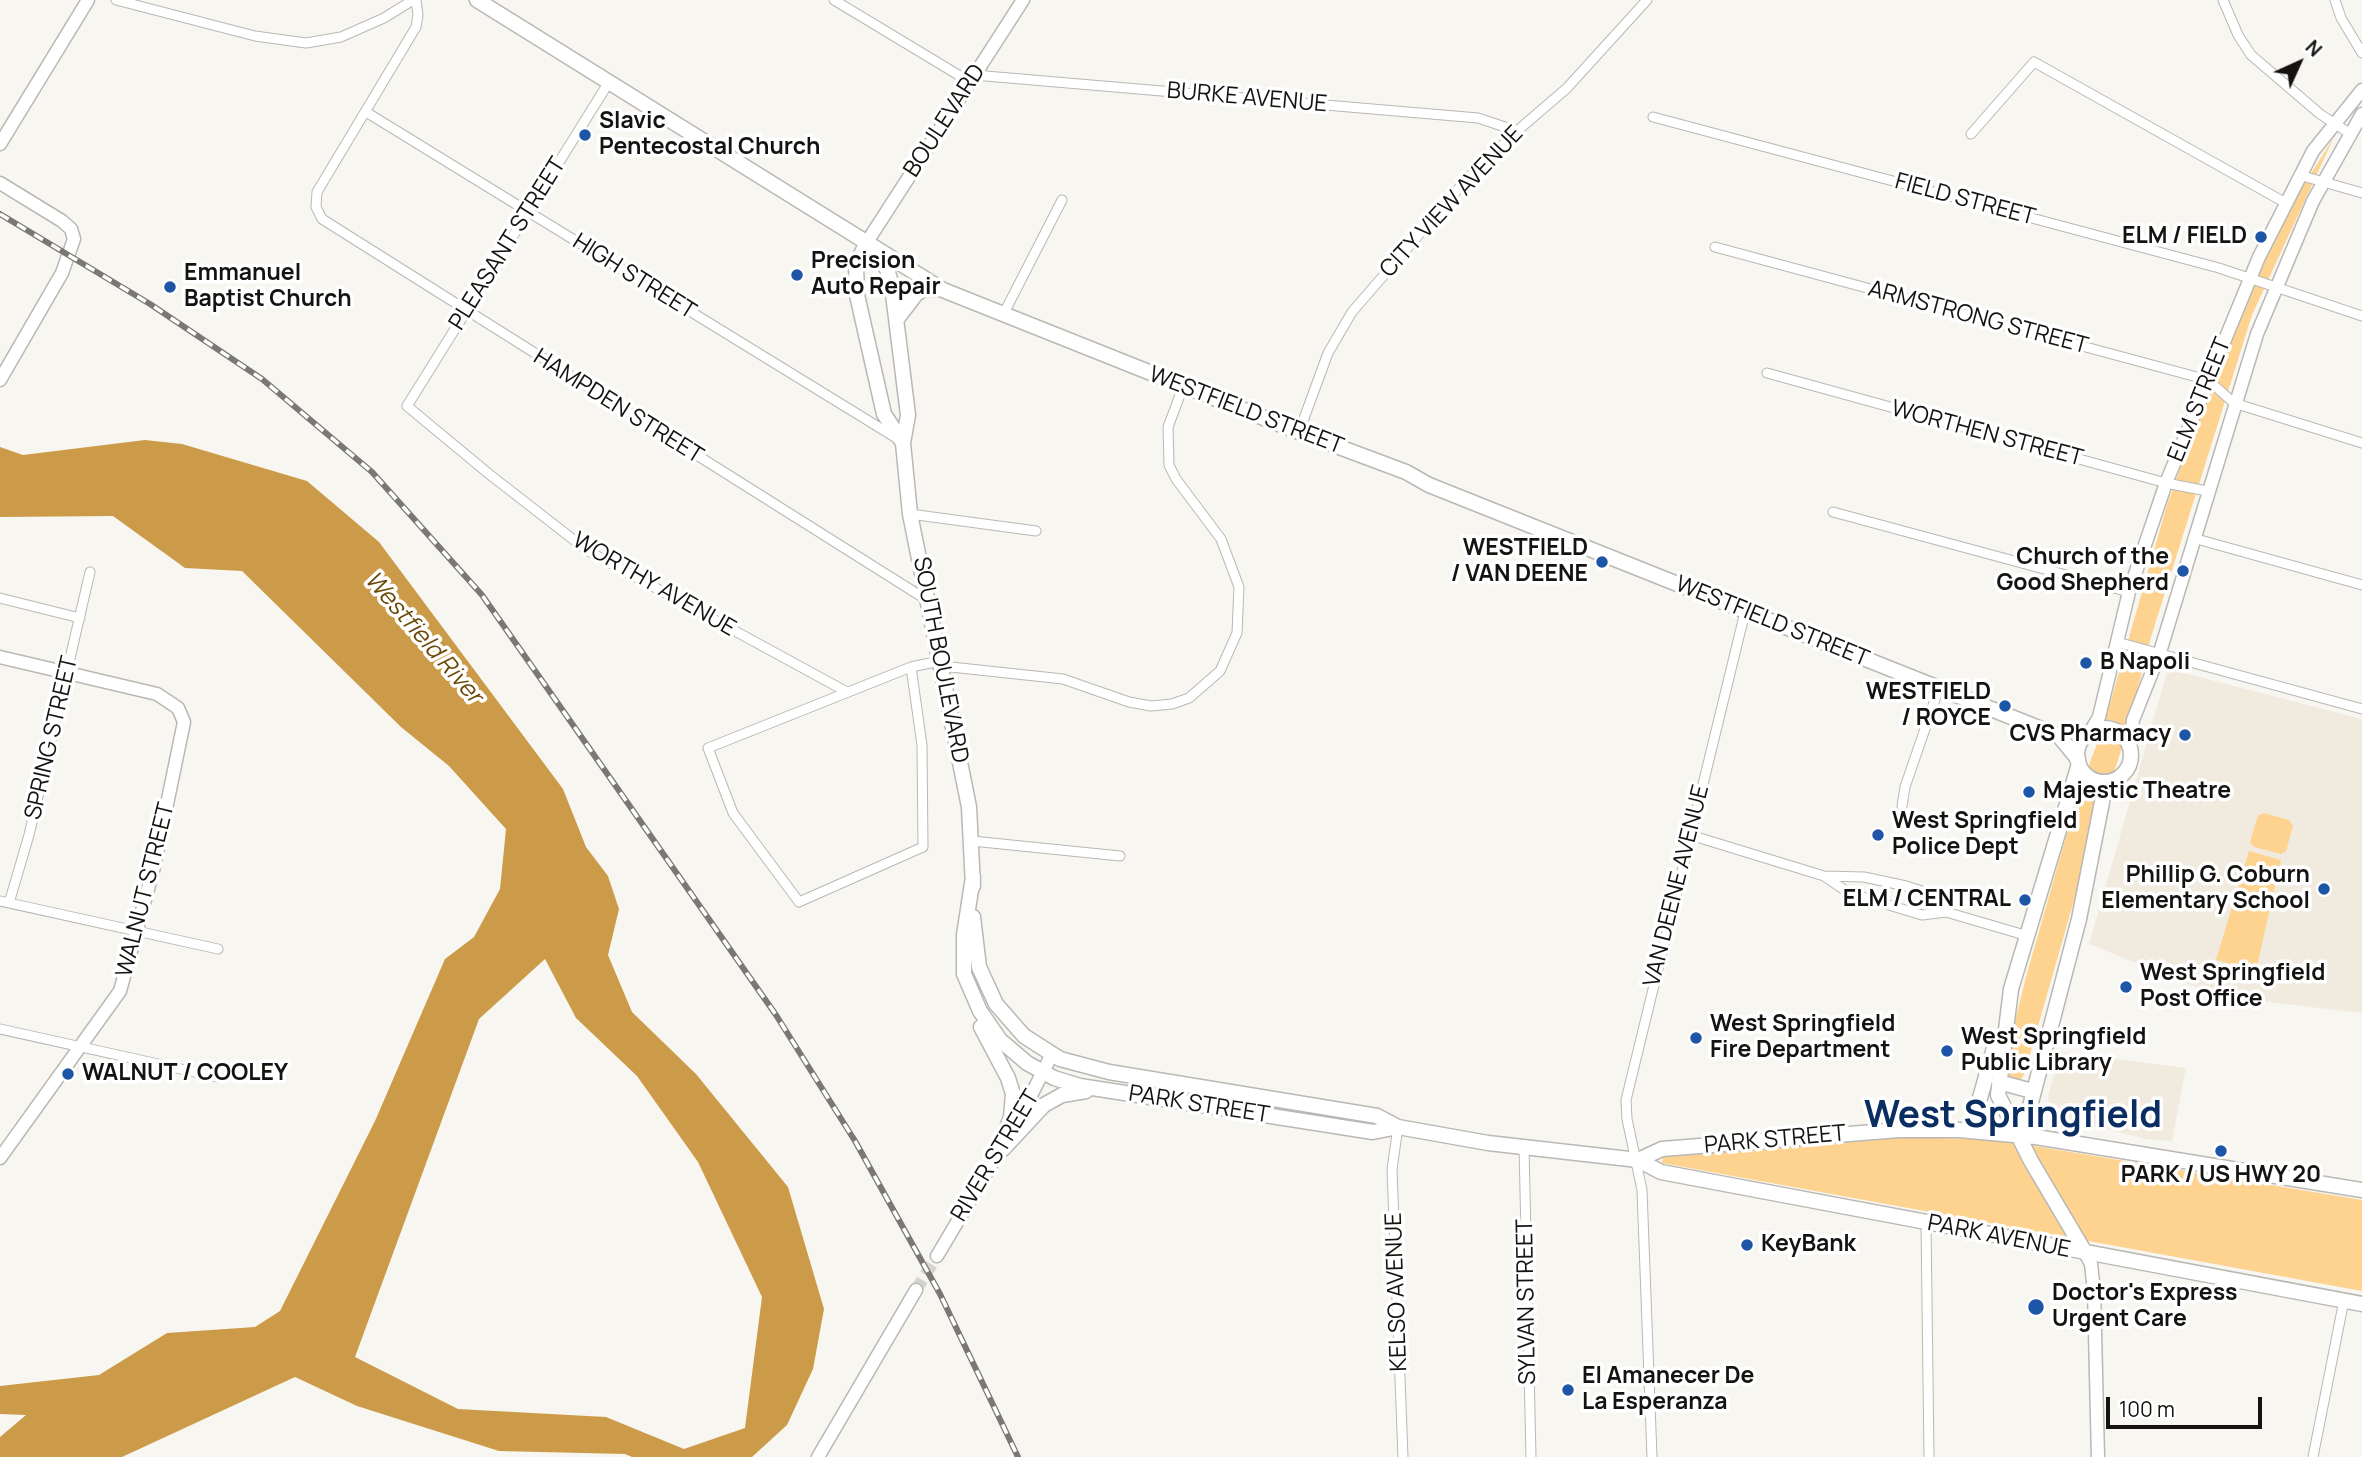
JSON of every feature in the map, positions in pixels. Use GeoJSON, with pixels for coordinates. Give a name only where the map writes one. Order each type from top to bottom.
{"type":"FeatureCollection","features":[{"type":"Feature","properties":{"kind":"main road"},"geometry":{"type":"LineString","coordinates":[[0,144],[88,0]]}},
{"type":"Feature","properties":{"kind":"main road","name":"WESTFIELD STREET"},"geometry":{"type":"LineString","coordinates":[[477,0],[943,290],[1183,387],[1406,472],[1429,485],[2059,736],[2087,735]]}},
{"type":"Feature","properties":{"kind":"main road","name":"BOULEVARD"},"geometry":{"type":"LineString","coordinates":[[867,242],[1023,0]]}},
{"type":"Feature","properties":{"kind":"main road","name":"ELM STREET"},"geometry":{"type":"LineString","coordinates":[[2087,735],[2100,713],[2129,592],[2166,483],[2251,277],[2299,174],[2333,123],[2362,90]]}},
{"type":"Feature","properties":{"kind":"main road","name":"ELM STREET"},"geometry":{"type":"LineString","coordinates":[[2130,746],[2133,720],[2160,652],[2234,404],[2276,286],[2323,181],[2362,114]]}},
{"type":"Feature","properties":{"kind":"main road"},"geometry":{"type":"LineString","coordinates":[[0,183],[62,221],[71,229],[75,239],[62,273],[0,380]]}},
{"type":"Feature","properties":{"kind":"main road","name":"SOUTH BOULEVARD"},"geometry":{"type":"LineString","coordinates":[[903,443],[884,414],[857,295],[856,265],[867,242],[887,269],[897,319],[908,415],[903,443],[910,514],[972,841],[975,949],[985,983],[1012,1024],[1052,1054]]}},
{"type":"Feature","properties":{"kind":"main road"},"geometry":{"type":"LineString","coordinates":[[897,319],[909,300],[919,292],[943,290]]}},
{"type":"Feature","properties":{"kind":"main road"},"geometry":{"type":"LineString","coordinates":[[0,657],[67,673]]}},
{"type":"Feature","properties":{"kind":"main road","name":"WALNUT STREET"},"geometry":{"type":"LineString","coordinates":[[1,1155],[120,991],[138,930],[183,736],[184,722],[180,711],[157,694],[67,673]]}},
{"type":"Feature","properties":{"kind":"main road"},"geometry":{"type":"LineString","coordinates":[[1971,1130],[2087,735],[2111,729],[2119,732],[2130,746],[2129,765],[2114,780],[2103,797],[2079,919],[2022,1137]]}},
{"type":"Feature","properties":{"kind":"main road","name":"WESTFIELD STREET"},"geometry":{"type":"LineString","coordinates":[[2059,736],[2078,761]]}},
{"type":"Feature","properties":{"kind":"main road"},"geometry":{"type":"LineString","coordinates":[[2078,761],[2093,780],[2114,780]]}},
{"type":"Feature","properties":{"kind":"main road","name":"SOUTH BOULEVARD"},"geometry":{"type":"LineString","coordinates":[[973,877],[964,935],[964,974],[993,1031],[1017,1055],[1044,1073]]}},
{"type":"Feature","properties":{"kind":"main road"},"geometry":{"type":"LineString","coordinates":[[964,974],[972,1009],[1008,1078],[1013,1094],[1013,1111],[997,1155]]}},
{"type":"Feature","properties":{"kind":"main road"},"geometry":{"type":"LineString","coordinates":[[2011,989],[1998,1095],[2022,1137],[2031,1161],[2091,1264],[2098,1457]]}},
{"type":"Feature","properties":{"kind":"main road","name":"PARK STREET"},"geometry":{"type":"LineString","coordinates":[[1052,1054],[1068,1062],[1109,1072],[1377,1115],[1398,1128]]}},
{"type":"Feature","properties":{"kind":"main road","name":"RIVER STREET"},"geometry":{"type":"LineString","coordinates":[[937,1256],[1044,1073],[1052,1054]]}},
{"type":"Feature","properties":{"kind":"main road","name":"PARK STREET"},"geometry":{"type":"LineString","coordinates":[[1044,1073],[1080,1086],[1113,1092],[1373,1132],[1398,1128],[1524,1147],[1638,1160],[1661,1149],[1899,1130],[1971,1130],[2362,1190]]}},
{"type":"Feature","properties":{"kind":"main road"},"geometry":{"type":"LineString","coordinates":[[1999,1083],[2032,1091]]}},
{"type":"Feature","properties":{"kind":"main road"},"geometry":{"type":"LineString","coordinates":[[997,1155],[1033,1114],[1062,1095],[1083,1091],[1113,1092]]}},
{"type":"Feature","properties":{"kind":"main road","name":"PARK AVENUE"},"geometry":{"type":"LineString","coordinates":[[1638,1160],[1661,1172],[2362,1304]]}},
{"type":"Feature","properties":{"kind":"main road"},"geometry":{"type":"LineString","coordinates":[[818,1457],[916,1290]]}},
{"type":"Feature","properties":{"kind":"street"},"geometry":{"type":"LineString","coordinates":[[116,0],[256,36],[303,43],[341,37],[384,18],[414,0],[418,15],[416,27],[366,111]]}},
{"type":"Feature","properties":{"kind":"street"},"geometry":{"type":"LineString","coordinates":[[834,0],[847,4],[972,78]]}},
{"type":"Feature","properties":{"kind":"street","name":"CITY VIEW AVENUE"},"geometry":{"type":"LineString","coordinates":[[1298,432],[1328,353],[1352,312],[1467,179],[1567,88],[1647,0]]}},
{"type":"Feature","properties":{"kind":"street"},"geometry":{"type":"LineString","coordinates":[[2223,0],[2238,35],[2252,55],[2333,123],[2349,133]]}},
{"type":"Feature","properties":{"kind":"street"},"geometry":{"type":"LineString","coordinates":[[2335,0],[2341,18],[2362,53]]}},
{"type":"Feature","properties":{"kind":"street"},"geometry":{"type":"LineString","coordinates":[[1970,134],[2034,62],[2284,202]]}},
{"type":"Feature","properties":{"kind":"street","name":"BURKE AVENUE"},"geometry":{"type":"LineString","coordinates":[[972,78],[1479,118],[1517,131]]}},
{"type":"Feature","properties":{"kind":"street","name":"PLEASANT STREET"},"geometry":{"type":"LineString","coordinates":[[407,406],[609,82]]}},
{"type":"Feature","properties":{"kind":"street","name":"HAMPDEN STREET"},"geometry":{"type":"LineString","coordinates":[[366,111],[318,189],[316,207],[328,226],[927,600]]}},
{"type":"Feature","properties":{"kind":"street","name":"HIGH STREET"},"geometry":{"type":"LineString","coordinates":[[366,111],[903,443]]}},
{"type":"Feature","properties":{"kind":"street","name":"FIELD STREET"},"geometry":{"type":"LineString","coordinates":[[1653,117],[2251,277],[2362,316]]}},
{"type":"Feature","properties":{"kind":"street"},"geometry":{"type":"LineString","coordinates":[[2299,174],[2362,193]]}},
{"type":"Feature","properties":{"kind":"street"},"geometry":{"type":"LineString","coordinates":[[1003,315],[1062,200]]}},
{"type":"Feature","properties":{"kind":"street","name":"ARMSTRONG STREET"},"geometry":{"type":"LineString","coordinates":[[1714,247],[2208,380],[2234,404]]}},
{"type":"Feature","properties":{"kind":"street","name":"WORTHEN STREET"},"geometry":{"type":"LineString","coordinates":[[1767,373],[2166,483],[2207,491]]}},
{"type":"Feature","properties":{"kind":"street"},"geometry":{"type":"LineString","coordinates":[[911,667],[922,745],[923,847],[799,902],[733,813],[708,748],[911,667],[940,661],[951,667],[1063,679],[1129,702],[1151,706],[1183,701],[1215,678],[1234,643],[1240,596],[1225,546],[1176,479],[1168,460],[1168,427],[1183,387]]}},
{"type":"Feature","properties":{"kind":"street"},"geometry":{"type":"LineString","coordinates":[[2234,404],[2362,443]]}},
{"type":"Feature","properties":{"kind":"street","name":"WORTHY AVENUE"},"geometry":{"type":"LineString","coordinates":[[407,406],[499,483],[589,551],[847,692]]}},
{"type":"Feature","properties":{"kind":"street"},"geometry":{"type":"LineString","coordinates":[[1833,512],[2129,592]]}},
{"type":"Feature","properties":{"kind":"street"},"geometry":{"type":"LineString","coordinates":[[910,514],[1036,531]]}},
{"type":"Feature","properties":{"kind":"street"},"geometry":{"type":"LineString","coordinates":[[2193,538],[2362,584]]}},
{"type":"Feature","properties":{"kind":"street","name":"SPRING STREET"},"geometry":{"type":"LineString","coordinates":[[4,902],[67,673],[90,572]]}},
{"type":"Feature","properties":{"kind":"street"},"geometry":{"type":"LineString","coordinates":[[0,598],[80,618]]}},
{"type":"Feature","properties":{"kind":"street","name":"VAN DEENE AVENUE"},"geometry":{"type":"LineString","coordinates":[[1652,1457],[1642,1190],[1638,1160],[1627,1119],[1626,1100],[1745,612]]}},
{"type":"Feature","properties":{"kind":"street"},"geometry":{"type":"LineString","coordinates":[[2117,642],[2362,709]]}},
{"type":"Feature","properties":{"kind":"street"},"geometry":{"type":"LineString","coordinates":[[1902,806],[1905,787],[1939,688]]}},
{"type":"Feature","properties":{"kind":"street"},"geometry":{"type":"LineString","coordinates":[[1690,835],[1824,876],[1864,877],[1906,886],[1925,892],[1946,912]]}},
{"type":"Feature","properties":{"kind":"street"},"geometry":{"type":"LineString","coordinates":[[972,841],[1121,856]]}},
{"type":"Feature","properties":{"kind":"street"},"geometry":{"type":"LineString","coordinates":[[1824,876],[1849,893],[1922,915],[1946,912],[2028,936]]}},
{"type":"Feature","properties":{"kind":"street"},"geometry":{"type":"LineString","coordinates":[[4,902],[218,949]]}},
{"type":"Feature","properties":{"kind":"street"},"geometry":{"type":"LineString","coordinates":[[0,1029],[216,1077]]}},
{"type":"Feature","properties":{"kind":"street","name":"KELSO AVENUE"},"geometry":{"type":"LineString","coordinates":[[1398,1128],[1392,1169],[1403,1457]]}},
{"type":"Feature","properties":{"kind":"street","name":"SYLVAN STREET"},"geometry":{"type":"LineString","coordinates":[[1524,1147],[1531,1457]]}},
{"type":"Feature","properties":{"kind":"street"},"geometry":{"type":"LineString","coordinates":[[1926,1222],[1929,1457]]}},
{"type":"Feature","properties":{"kind":"street"},"geometry":{"type":"LineString","coordinates":[[2313,1457],[2344,1300]]}},
{"type":"Feature","properties":{"kind":"shaded area"},"geometry":{"type":"Polygon","coordinates":[[[2334,137],[2252,315],[2151,637],[2125,738],[2085,862],[2024,1075],[2018,1082],[2010,1080],[2008,1076],[2015,1021],[2026,977],[2079,791],[2103,728],[2167,505],[2192,435],[2262,267],[2292,204],[2334,137]]]}},
{"type":"Feature","properties":{"kind":"shaded area"},"geometry":{"type":"Polygon","coordinates":[[[2168,669],[2362,719],[2362,1013],[2235,998],[2206,991],[2089,944],[2168,669]]]}},
{"type":"Feature","properties":{"kind":"shaded area"},"geometry":{"type":"Polygon","coordinates":[[[2263,813],[2289,820],[2293,826],[2286,851],[2281,854],[2254,847],[2250,842],[2258,816],[2263,813]]]}},
{"type":"Feature","properties":{"kind":"shaded area"},"geometry":{"type":"Polygon","coordinates":[[[2249,851],[2281,860],[2256,970],[2216,960],[2249,851]]]}},
{"type":"Feature","properties":{"kind":"shaded area"},"geometry":{"type":"Polygon","coordinates":[[[2060,1052],[2186,1068],[2172,1141],[2145,1139],[2057,1116],[2050,1108],[2048,1096],[2060,1052]]]}},
{"type":"Feature","properties":{"kind":"shaded area"},"geometry":{"type":"Polygon","coordinates":[[[1910,1137],[1998,1140],[2362,1200],[2362,1291],[1662,1163],[1663,1157],[1910,1137]]]}},
{"type":"Feature","properties":{"kind":"water","name":"Westfield River"},"geometry":{"type":"Polygon","coordinates":[[[145,440],[182,444],[307,481],[379,542],[563,789],[586,847],[608,876],[619,909],[608,955],[632,1012],[696,1074],[788,1187],[824,1309],[813,1369],[787,1425],[752,1457],[632,1457],[625,1454],[499,1451],[357,1406],[295,1377],[122,1457],[0,1457],[0,1437],[26,1415],[0,1414],[0,1386],[99,1375],[167,1333],[255,1327],[280,1311],[375,1121],[445,959],[474,937],[500,889],[506,829],[449,766],[401,727],[242,571],[185,568],[113,516],[0,517],[0,447],[23,455],[145,440]],[[545,959],[479,1019],[355,1357],[458,1409],[606,1417],[684,1449],[745,1428],[762,1297],[698,1162],[637,1076],[576,1018],[545,959]]]}},
{"type":"Feature","properties":{"kind":"tunnel"},"geometry":{"type":"LineString","coordinates":[[916,1290],[937,1256]]}},
{"type":"Feature","properties":{"kind":"railway"},"geometry":{"type":"LineString","coordinates":[[0,214],[150,304],[262,379],[372,472],[482,595],[776,1015],[855,1141],[940,1294],[1018,1457]]}},
{"type":"Feature","properties":{"kind":"place","name":"Slavic Pentecostal Church"},"geometry":{"type":"Point","coordinates":[585,135]}},
{"type":"Feature","properties":{"kind":"place","name":"ELM / FIELD"},"geometry":{"type":"Point","coordinates":[2261,237]}},
{"type":"Feature","properties":{"kind":"place","name":"Precision Auto Repair"},"geometry":{"type":"Point","coordinates":[797,275]}},
{"type":"Feature","properties":{"kind":"place","name":"Emmanuel Baptist Church"},"geometry":{"type":"Point","coordinates":[170,287]}},
{"type":"Feature","properties":{"kind":"place","name":"WESTFIELD / VAN DEENE"},"geometry":{"type":"Point","coordinates":[1602,562]}},
{"type":"Feature","properties":{"kind":"place","name":"Church of the Good Shepherd"},"geometry":{"type":"Point","coordinates":[2183,571]}},
{"type":"Feature","properties":{"kind":"place","name":"B Napoli"},"geometry":{"type":"Point","coordinates":[2086,663]}},
{"type":"Feature","properties":{"kind":"place","name":"WESTFIELD / ROYCE"},"geometry":{"type":"Point","coordinates":[2005,706]}},
{"type":"Feature","properties":{"kind":"place","name":"CVS Pharmacy"},"geometry":{"type":"Point","coordinates":[2185,735]}},
{"type":"Feature","properties":{"kind":"place","name":"Majestic Theatre"},"geometry":{"type":"Point","coordinates":[2029,792]}},
{"type":"Feature","properties":{"kind":"place","name":"West Springfield Police Dept"},"geometry":{"type":"Point","coordinates":[1878,835]}},
{"type":"Feature","properties":{"kind":"place","name":"Phillip G. Coburn Elementary School"},"geometry":{"type":"Point","coordinates":[2324,889]}},
{"type":"Feature","properties":{"kind":"place","name":"ELM / CENTRAL"},"geometry":{"type":"Point","coordinates":[2025,900]}},
{"type":"Feature","properties":{"kind":"place","name":"West Springfield Post Office"},"geometry":{"type":"Point","coordinates":[2126,987]}},
{"type":"Feature","properties":{"kind":"place","name":"West Springfield Fire Department"},"geometry":{"type":"Point","coordinates":[1696,1038]}},
{"type":"Feature","properties":{"kind":"place","name":"West Springfield Public Library"},"geometry":{"type":"Point","coordinates":[1947,1051]}},
{"type":"Feature","properties":{"kind":"place","name":"WALNUT / COOLEY"},"geometry":{"type":"Point","coordinates":[68,1074]}},
{"type":"Feature","properties":{"kind":"place","name":"PARK / US HWY 20"},"geometry":{"type":"Point","coordinates":[2221,1151]}},
{"type":"Feature","properties":{"kind":"place","name":"KeyBank"},"geometry":{"type":"Point","coordinates":[1747,1245]}},
{"type":"Feature","properties":{"kind":"place","name":"Doctor's Express Urgent Care"},"geometry":{"type":"Point","coordinates":[2036,1307]}},
{"type":"Feature","properties":{"kind":"place","name":"El Amanecer De La Esperanza"},"geometry":{"type":"Point","coordinates":[1568,1390]}},
{"type":"Feature","properties":{"kind":"district","name":"West Springfield"},"geometry":{"type":"Point","coordinates":[2013,1117]}}]}
